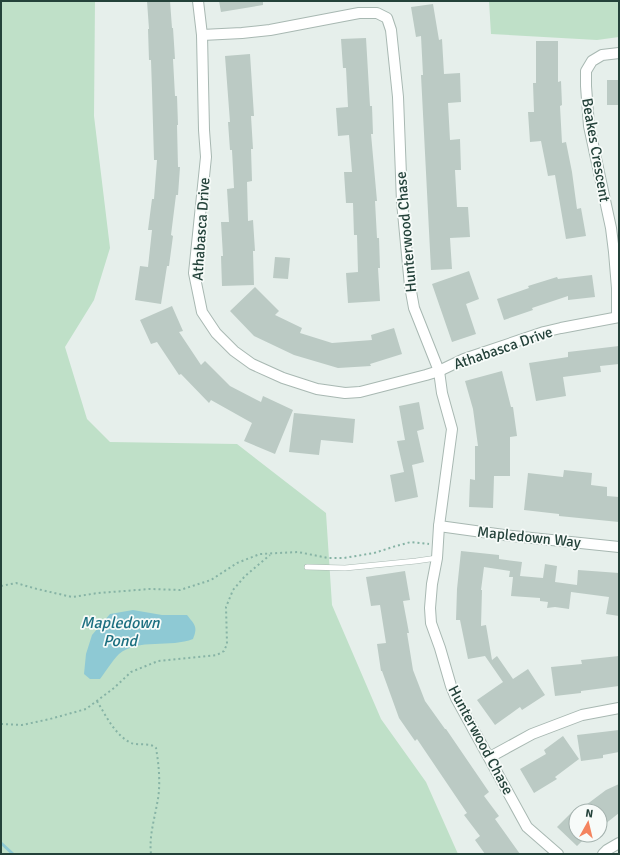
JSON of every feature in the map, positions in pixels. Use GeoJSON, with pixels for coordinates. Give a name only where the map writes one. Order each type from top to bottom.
{"type":"FeatureCollection","features":[{"type":"Feature","properties":{"kind":"street","name":"Athabasca Drive"},"geometry":{"type":"LineString","coordinates":[[198,1],[202,35],[206,157],[194,272],[202,312],[216,333],[234,352],[252,364],[283,378],[317,389],[345,393],[360,392],[439,371],[464,359],[544,332],[618,317]]}},
{"type":"Feature","properties":{"kind":"street","name":"Hunterwood Chase"},"geometry":{"type":"LineString","coordinates":[[202,35],[270,30],[359,13],[377,13],[387,18],[391,30],[398,97],[402,202],[410,286],[414,308],[439,371],[442,394],[452,429],[439,526],[437,558],[432,584],[430,608],[431,623],[456,698],[490,757],[527,827],[558,854]]}},
{"type":"Feature","properties":{"kind":"street","name":"Beakes Crescent"},"geometry":{"type":"LineString","coordinates":[[618,317],[613,246],[589,126],[586,71],[592,61],[602,54],[619,53]]}},
{"type":"Feature","properties":{"kind":"street","name":"Mapledown Way"},"geometry":{"type":"LineString","coordinates":[[439,526],[504,535],[619,546]]}},
{"type":"Feature","properties":{"kind":"street"},"geometry":{"type":"LineString","coordinates":[[490,757],[532,734],[582,715],[619,708]]}},
{"type":"Feature","properties":{"kind":"street"},"geometry":{"type":"LineString","coordinates":[[603,854],[619,843]]}},
{"type":"Feature","properties":{"kind":"lane"},"geometry":{"type":"LineString","coordinates":[[307,567],[345,568],[437,558]]}},
{"type":"Feature","properties":{"kind":"path"},"geometry":{"type":"LineString","coordinates":[[1,586],[16,583],[37,590],[72,597],[98,593],[150,589],[180,590],[211,580],[237,563],[260,554],[298,552],[328,558],[344,558],[374,553],[411,542],[438,546]]}},
{"type":"Feature","properties":{"kind":"path"},"geometry":{"type":"LineString","coordinates":[[1,724],[22,725],[86,709],[114,688],[131,672],[138,669],[158,662],[217,655],[224,651],[227,644],[226,607],[233,590],[245,576],[271,554]]}},
{"type":"Feature","properties":{"kind":"path"},"geometry":{"type":"LineString","coordinates":[[97,701],[111,725],[124,737],[132,743],[152,745],[156,748],[159,786],[158,803],[149,842],[151,854]]}},
{"type":"Feature","properties":{"kind":"green space"},"geometry":{"type":"Polygon","coordinates":[[[1,1],[95,1],[94,116],[110,248],[94,300],[65,347],[87,419],[110,442],[237,444],[326,513],[332,605],[381,719],[426,782],[458,854],[1,854],[1,1]]]}},
{"type":"Feature","properties":{"kind":"green space"},"geometry":{"type":"Polygon","coordinates":[[[489,1],[619,1],[619,37],[597,40],[491,34],[489,1]]]}},
{"type":"Feature","properties":{"kind":"water","name":"Mapledown Pond"},"geometry":{"type":"Polygon","coordinates":[[[133,610],[162,615],[187,615],[195,626],[193,639],[184,642],[135,646],[127,649],[116,657],[100,679],[90,679],[84,674],[86,654],[92,635],[110,614],[133,610]]]}},
{"type":"Feature","properties":{"kind":"building"},"geometry":{"type":"Polygon","coordinates":[[[147,1],[170,1],[175,59],[173,59],[175,96],[177,96],[178,167],[180,167],[178,195],[176,195],[169,266],[167,266],[161,304],[135,300],[140,266],[148,267],[152,230],[148,230],[152,199],[154,199],[157,160],[154,160],[151,60],[149,60],[147,1]]]}},
{"type":"Feature","properties":{"kind":"building"},"geometry":{"type":"Polygon","coordinates":[[[219,1],[263,1],[263,5],[221,12],[219,1]]]}},
{"type":"Feature","properties":{"kind":"building"},"geometry":{"type":"Polygon","coordinates":[[[433,4],[439,40],[442,39],[444,74],[460,73],[461,102],[448,103],[450,140],[460,139],[461,170],[455,170],[457,207],[468,207],[470,237],[450,238],[452,269],[431,270],[421,75],[423,75],[421,36],[416,37],[411,7],[433,4]]]}},
{"type":"Feature","properties":{"kind":"building"},"geometry":{"type":"Polygon","coordinates":[[[366,38],[370,106],[372,106],[373,134],[371,134],[377,201],[375,201],[377,238],[379,238],[380,268],[378,268],[380,301],[348,303],[346,273],[358,272],[357,235],[354,235],[353,203],[346,203],[344,172],[352,172],[349,135],[338,136],[336,108],[348,107],[346,68],[343,68],[341,39],[366,38]]]}},
{"type":"Feature","properties":{"kind":"building"},"geometry":{"type":"Polygon","coordinates":[[[536,41],[558,41],[558,82],[561,81],[562,105],[560,106],[562,143],[566,142],[577,209],[581,208],[586,236],[566,239],[555,175],[548,176],[541,141],[530,142],[528,112],[534,112],[533,83],[536,83],[536,41]]]}},
{"type":"Feature","properties":{"kind":"building"},"geometry":{"type":"Polygon","coordinates":[[[250,54],[254,116],[251,116],[253,149],[251,149],[252,181],[247,182],[248,221],[253,220],[255,251],[253,251],[254,285],[222,286],[221,256],[223,256],[221,222],[229,222],[227,189],[234,188],[232,150],[230,150],[228,122],[230,122],[225,56],[250,54]]]}},
{"type":"Feature","properties":{"kind":"building"},"geometry":{"type":"Polygon","coordinates":[[[607,80],[619,80],[619,105],[607,105],[607,80]]]}},
{"type":"Feature","properties":{"kind":"building"},"geometry":{"type":"Polygon","coordinates":[[[275,257],[290,258],[288,279],[273,278],[275,257]]]}},
{"type":"Feature","properties":{"kind":"building"},"geometry":{"type":"Polygon","coordinates":[[[469,271],[479,299],[466,304],[476,334],[452,342],[432,284],[469,271]]]}},
{"type":"Feature","properties":{"kind":"building"},"geometry":{"type":"Polygon","coordinates":[[[592,275],[595,297],[568,300],[568,296],[532,308],[533,310],[504,320],[497,299],[529,288],[528,286],[557,277],[558,279],[592,275]]]}},
{"type":"Feature","properties":{"kind":"building"},"geometry":{"type":"Polygon","coordinates":[[[255,287],[279,311],[275,315],[302,328],[300,333],[332,343],[372,340],[371,335],[394,328],[402,354],[370,364],[371,366],[338,368],[294,355],[254,336],[230,311],[255,287]]]}},
{"type":"Feature","properties":{"kind":"building"},"geometry":{"type":"Polygon","coordinates":[[[172,306],[183,331],[179,332],[201,365],[205,361],[230,386],[261,402],[263,396],[293,410],[275,454],[244,441],[252,423],[211,400],[209,403],[181,374],[179,375],[157,342],[151,344],[140,320],[172,306]]]}},
{"type":"Feature","properties":{"kind":"building"},"geometry":{"type":"Polygon","coordinates":[[[619,346],[619,364],[600,366],[601,372],[563,377],[566,396],[536,401],[529,363],[568,357],[568,352],[619,346]]]}},
{"type":"Feature","properties":{"kind":"building"},"geometry":{"type":"Polygon","coordinates":[[[502,371],[511,407],[513,407],[517,436],[510,437],[510,476],[494,476],[493,508],[469,507],[470,479],[475,480],[475,446],[478,446],[473,409],[465,381],[502,371]]]}},
{"type":"Feature","properties":{"kind":"building"},"geometry":{"type":"Polygon","coordinates":[[[419,402],[424,429],[417,431],[424,462],[412,465],[418,497],[395,502],[390,475],[404,472],[397,441],[405,440],[399,406],[419,402]]]}},
{"type":"Feature","properties":{"kind":"building"},"geometry":{"type":"Polygon","coordinates":[[[294,413],[355,419],[353,443],[321,440],[319,455],[289,452],[294,413]]]}},
{"type":"Feature","properties":{"kind":"building"},"geometry":{"type":"Polygon","coordinates":[[[564,470],[592,473],[591,485],[607,487],[607,496],[619,497],[619,522],[559,516],[559,514],[524,510],[528,473],[563,477],[564,470]]]}},
{"type":"Feature","properties":{"kind":"building"},"geometry":{"type":"Polygon","coordinates":[[[461,551],[499,555],[499,559],[522,562],[520,576],[543,578],[545,564],[557,566],[555,582],[577,585],[578,570],[619,573],[619,616],[606,614],[609,597],[571,592],[569,609],[555,607],[547,608],[548,602],[540,601],[540,598],[511,596],[513,577],[509,577],[510,571],[484,567],[481,590],[481,626],[486,625],[492,660],[497,656],[513,679],[528,669],[545,695],[522,710],[520,707],[495,725],[477,700],[503,682],[485,656],[468,659],[460,620],[456,620],[457,589],[461,551]]]}},
{"type":"Feature","properties":{"kind":"building"},"geometry":{"type":"Polygon","coordinates":[[[405,571],[410,600],[403,601],[409,633],[407,633],[413,670],[425,701],[489,792],[484,796],[499,816],[495,819],[520,854],[485,854],[475,840],[480,836],[464,815],[467,813],[417,739],[415,741],[399,718],[381,671],[377,644],[386,643],[380,605],[371,606],[366,577],[405,571]]]}},
{"type":"Feature","properties":{"kind":"building"},"geometry":{"type":"Polygon","coordinates":[[[619,656],[619,686],[555,696],[551,667],[582,664],[581,660],[619,656]]]}},
{"type":"Feature","properties":{"kind":"building"},"geometry":{"type":"Polygon","coordinates":[[[619,730],[619,752],[603,755],[603,758],[581,761],[577,735],[619,730]]]}},
{"type":"Feature","properties":{"kind":"building"},"geometry":{"type":"Polygon","coordinates":[[[563,736],[579,759],[555,777],[557,779],[534,793],[520,769],[546,754],[544,750],[563,736]]]}},
{"type":"Feature","properties":{"kind":"building"},"geometry":{"type":"Polygon","coordinates":[[[619,784],[619,813],[608,822],[608,803],[589,803],[606,790],[619,784]]]}},
{"type":"Feature","properties":{"kind":"building"},"geometry":{"type":"Polygon","coordinates":[[[568,816],[568,837],[557,827],[568,816]]]}},
{"type":"Feature","properties":{"kind":"waterway"},"geometry":{"type":"LineString","coordinates":[[1,843],[13,854]]}}]}
